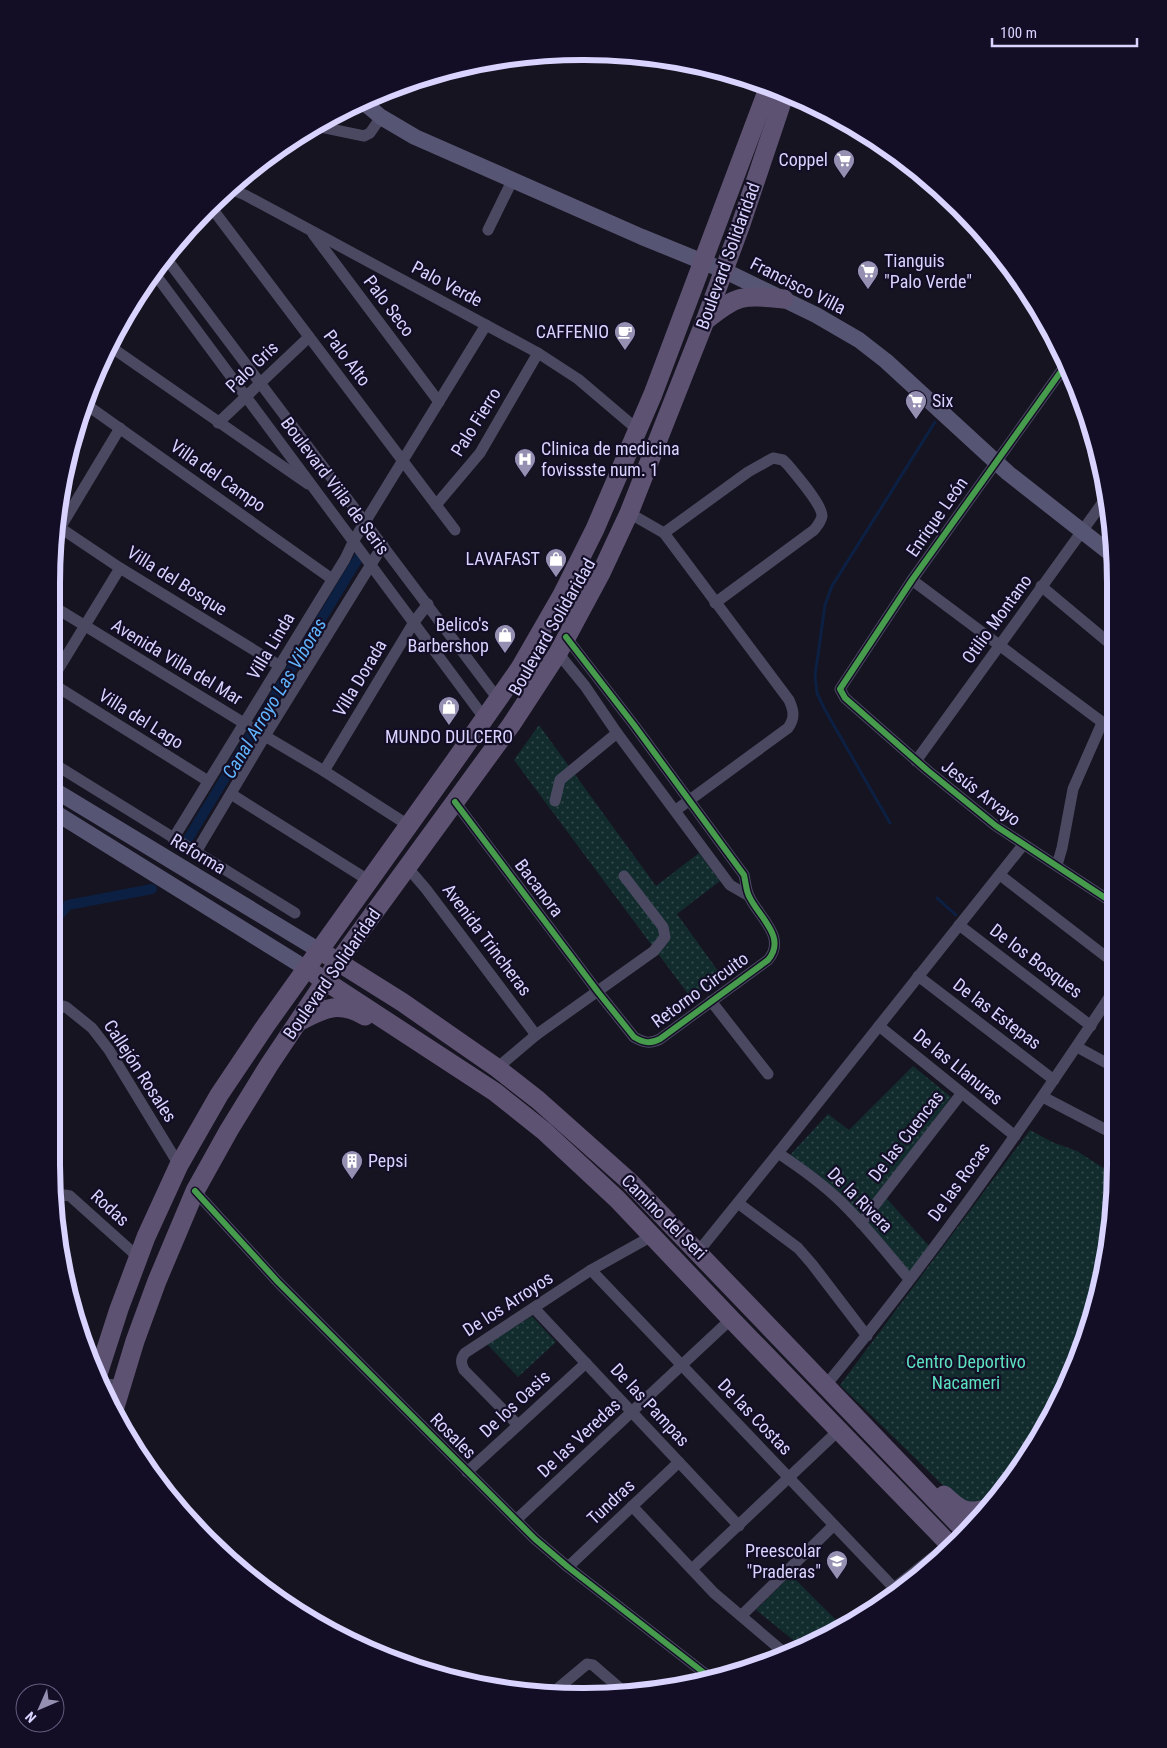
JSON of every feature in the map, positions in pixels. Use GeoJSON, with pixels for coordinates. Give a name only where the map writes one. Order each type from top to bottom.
{"type":"FeatureCollection","features":[{"type":"Feature","properties":{"kind":"main road","name":"Boulevard Solidaridad"},"geometry":{"type":"LineString","coordinates":[[101,1366],[138,1257],[179,1164],[228,1081],[368,880],[485,719],[520,668],[562,595],[595,529],[638,430],[765,93]]}},
{"type":"Feature","properties":{"kind":"main road","name":"Boulevard Solidaridad"},"geometry":{"type":"LineString","coordinates":[[112,1384],[135,1341],[157,1281],[195,1191],[229,1130],[338,962],[511,725],[562,645],[601,573],[629,513],[705,322],[740,227],[783,100]]}},
{"type":"Feature","properties":{"kind":"main road","name":"Francisco Villa"},"geometry":{"type":"LineString","coordinates":[[369,107],[381,117],[415,137],[702,263],[724,270],[784,299],[859,340],[886,361],[995,462],[1106,550]]}},
{"type":"Feature","properties":{"kind":"main road"},"geometry":{"type":"LineString","coordinates":[[683,312],[705,322],[724,306],[742,297],[754,296],[784,299]]}},
{"type":"Feature","properties":{"kind":"main road","name":"Reforma"},"geometry":{"type":"LineString","coordinates":[[60,793],[320,951]]}},
{"type":"Feature","properties":{"kind":"main road"},"geometry":{"type":"LineString","coordinates":[[60,815],[307,969]]}},
{"type":"Feature","properties":{"kind":"main road","name":"Camino del Seri"},"geometry":{"type":"LineString","coordinates":[[320,951],[402,1002],[497,1068],[538,1100],[630,1182],[962,1526]]}},
{"type":"Feature","properties":{"kind":"main road","name":"Camino del Seri"},"geometry":{"type":"LineString","coordinates":[[307,969],[495,1092],[544,1131],[595,1177],[947,1542]]}},
{"type":"Feature","properties":{"kind":"main road"},"geometry":{"type":"LineString","coordinates":[[297,1023],[332,1007],[346,1007],[360,1013],[410,1045],[445,1058]]}},
{"type":"Feature","properties":{"kind":"main road"},"geometry":{"type":"LineString","coordinates":[[899,1462],[920,1470],[956,1507],[972,1512],[976,1511]]}},
{"type":"Feature","properties":{"kind":"street"},"geometry":{"type":"LineString","coordinates":[[326,128],[364,136],[370,133],[381,117]]}},
{"type":"Feature","properties":{"kind":"street"},"geometry":{"type":"LineString","coordinates":[[488,230],[513,179]]}},
{"type":"Feature","properties":{"kind":"street","name":"Palo Verde"},"geometry":{"type":"LineString","coordinates":[[236,191],[538,353],[578,379],[638,430]]}},
{"type":"Feature","properties":{"kind":"street","name":"Palo Alto"},"geometry":{"type":"LineString","coordinates":[[214,212],[455,530]]}},
{"type":"Feature","properties":{"kind":"street","name":"Palo Seco"},"geometry":{"type":"LineString","coordinates":[[310,231],[440,402]]}},
{"type":"Feature","properties":{"kind":"street","name":"Boulevard Viila de Seris"},"geometry":{"type":"LineString","coordinates":[[170,262],[428,604],[498,700]]}},
{"type":"Feature","properties":{"kind":"street","name":"Boulevard Viila de Seris"},"geometry":{"type":"LineString","coordinates":[[159,278],[485,719]]}},
{"type":"Feature","properties":{"kind":"street","name":"Villa Linda"},"geometry":{"type":"LineString","coordinates":[[173,839],[486,325]]}},
{"type":"Feature","properties":{"kind":"street","name":"Palo Gris"},"geometry":{"type":"LineString","coordinates":[[218,423],[309,337]]}},
{"type":"Feature","properties":{"kind":"street"},"geometry":{"type":"LineString","coordinates":[[115,350],[315,489]]}},
{"type":"Feature","properties":{"kind":"street","name":"Palo Fierro"},"geometry":{"type":"LineString","coordinates":[[436,505],[480,453],[538,353]]}},
{"type":"Feature","properties":{"kind":"street","name":"Enrique León"},"geometry":{"type":"LineString","coordinates":[[841,693],[840,687],[912,580],[1061,370]]}},
{"type":"Feature","properties":{"kind":"street","name":"Villa del Campo"},"geometry":{"type":"LineString","coordinates":[[91,408],[332,579]]}},
{"type":"Feature","properties":{"kind":"street"},"geometry":{"type":"LineString","coordinates":[[64,517],[120,428]]}},
{"type":"Feature","properties":{"kind":"street"},"geometry":{"type":"LineString","coordinates":[[664,533],[748,472],[773,458],[783,460],[788,465],[814,500],[822,514],[814,530],[714,603]]}},
{"type":"Feature","properties":{"kind":"street","name":"Otilio Montano"},"geometry":{"type":"LineString","coordinates":[[916,761],[1101,505]]}},
{"type":"Feature","properties":{"kind":"street"},"geometry":{"type":"LineString","coordinates":[[629,513],[664,533],[714,603],[789,700],[793,709],[794,717],[788,728],[676,810]]}},
{"type":"Feature","properties":{"kind":"street","name":"Villa del Bosque"},"geometry":{"type":"LineString","coordinates":[[63,529],[120,568],[280,666]]}},
{"type":"Feature","properties":{"kind":"street"},"geometry":{"type":"LineString","coordinates":[[196,852],[264,736],[383,545]]}},
{"type":"Feature","properties":{"kind":"street"},"geometry":{"type":"LineString","coordinates":[[60,666],[120,568]]}},
{"type":"Feature","properties":{"kind":"street"},"geometry":{"type":"LineString","coordinates":[[912,580],[1107,726]]}},
{"type":"Feature","properties":{"kind":"street"},"geometry":{"type":"LineString","coordinates":[[1041,586],[1107,641]]}},
{"type":"Feature","properties":{"kind":"street","name":"Villa Dorada"},"geometry":{"type":"LineString","coordinates":[[324,771],[414,622],[428,604]]}},
{"type":"Feature","properties":{"kind":"street","name":"Avenida Villa del Mar"},"geometry":{"type":"LineString","coordinates":[[60,611],[324,771],[408,825]]}},
{"type":"Feature","properties":{"kind":"street"},"geometry":{"type":"LineString","coordinates":[[562,645],[596,676],[744,875],[748,896]]}},
{"type":"Feature","properties":{"kind":"street"},"geometry":{"type":"LineString","coordinates":[[562,645],[585,686],[730,885],[748,896]]}},
{"type":"Feature","properties":{"kind":"street"},"geometry":{"type":"LineString","coordinates":[[585,686],[596,676]]}},
{"type":"Feature","properties":{"kind":"street","name":"Villa del Lago"},"geometry":{"type":"LineString","coordinates":[[60,688],[208,781]]}},
{"type":"Feature","properties":{"kind":"street","name":"Jesús Arvayo"},"geometry":{"type":"LineString","coordinates":[[841,693],[916,761],[996,826],[1107,899]]}},
{"type":"Feature","properties":{"kind":"street"},"geometry":{"type":"LineString","coordinates":[[1057,866],[1073,789],[1102,722]]}},
{"type":"Feature","properties":{"kind":"street"},"geometry":{"type":"LineString","coordinates":[[555,801],[560,780],[618,733]]}},
{"type":"Feature","properties":{"kind":"street"},"geometry":{"type":"LineString","coordinates":[[60,768],[295,913]]}},
{"type":"Feature","properties":{"kind":"street"},"geometry":{"type":"LineString","coordinates":[[231,794],[368,880]]}},
{"type":"Feature","properties":{"kind":"street","name":"Bacanora"},"geometry":{"type":"LineString","coordinates":[[455,802],[598,992]]}},
{"type":"Feature","properties":{"kind":"street"},"geometry":{"type":"LineString","coordinates":[[698,1252],[1024,845]]}},
{"type":"Feature","properties":{"kind":"street","name":"Avenida Trincheras"},"geometry":{"type":"LineString","coordinates":[[408,868],[426,888],[536,1036]]}},
{"type":"Feature","properties":{"kind":"street"},"geometry":{"type":"LineString","coordinates":[[1000,875],[1107,958]]}},
{"type":"Feature","properties":{"kind":"street"},"geometry":{"type":"LineString","coordinates":[[497,1068],[536,1036],[654,951],[665,937],[663,927],[624,876]]}},
{"type":"Feature","properties":{"kind":"street","name":"Retorno Circuito"},"geometry":{"type":"LineString","coordinates":[[598,992],[634,1037],[642,1042],[649,1043],[660,1038],[768,960],[774,953],[776,944],[774,936],[748,896]]}},
{"type":"Feature","properties":{"kind":"street","name":"De los Bosques"},"geometry":{"type":"LineString","coordinates":[[959,925],[1091,1026]]}},
{"type":"Feature","properties":{"kind":"street","name":"De las Estepas"},"geometry":{"type":"LineString","coordinates":[[918,976],[1054,1080]]}},
{"type":"Feature","properties":{"kind":"street"},"geometry":{"type":"LineString","coordinates":[[711,1001],[768,1074]]}},
{"type":"Feature","properties":{"kind":"street","name":"De las Rocas"},"geometry":{"type":"LineString","coordinates":[[826,1385],[867,1336],[1015,1136],[1107,1001]]}},
{"type":"Feature","properties":{"kind":"street","name":"Callejón Rosales"},"geometry":{"type":"LineString","coordinates":[[60,1009],[70,1009],[92,1028],[109,1050],[179,1164]]}},
{"type":"Feature","properties":{"kind":"street","name":"De las Llanuras"},"geometry":{"type":"LineString","coordinates":[[879,1026],[1015,1136]]}},
{"type":"Feature","properties":{"kind":"street"},"geometry":{"type":"LineString","coordinates":[[1077,1047],[1107,1063]]}},
{"type":"Feature","properties":{"kind":"street","name":"De las Cuencas"},"geometry":{"type":"LineString","coordinates":[[861,1223],[961,1094]]}},
{"type":"Feature","properties":{"kind":"street"},"geometry":{"type":"LineString","coordinates":[[1043,1097],[1107,1130]]}},
{"type":"Feature","properties":{"kind":"street","name":"De la Rivera"},"geometry":{"type":"LineString","coordinates":[[778,1153],[820,1183],[861,1223],[909,1279]]}},
{"type":"Feature","properties":{"kind":"street","name":"Rosales"},"geometry":{"type":"LineString","coordinates":[[195,1191],[278,1282],[535,1539],[703,1674]]}},
{"type":"Feature","properties":{"kind":"street","name":"Rodas"},"geometry":{"type":"LineString","coordinates":[[61,1196],[70,1196],[138,1257]]}},
{"type":"Feature","properties":{"kind":"street"},"geometry":{"type":"LineString","coordinates":[[738,1203],[798,1248],[867,1336]]}},
{"type":"Feature","properties":{"kind":"street","name":"De los Arroyos"},"geometry":{"type":"LineString","coordinates":[[518,1425],[464,1370],[461,1363],[465,1353],[591,1270],[652,1236]]}},
{"type":"Feature","properties":{"kind":"street","name":"De las Costas"},"geometry":{"type":"LineString","coordinates":[[591,1270],[893,1587]]}},
{"type":"Feature","properties":{"kind":"street","name":"De las Pampas"},"geometry":{"type":"LineString","coordinates":[[534,1308],[739,1526]]}},
{"type":"Feature","properties":{"kind":"street","name":"De las Veredas"},"geometry":{"type":"LineString","coordinates":[[516,1520],[731,1319]]}},
{"type":"Feature","properties":{"kind":"street","name":"De los Oasis"},"geometry":{"type":"LineString","coordinates":[[467,1472],[586,1363]]}},
{"type":"Feature","properties":{"kind":"street"},"geometry":{"type":"LineString","coordinates":[[692,1570],[839,1430]]}},
{"type":"Feature","properties":{"kind":"street","name":"Tundras"},"geometry":{"type":"LineString","coordinates":[[568,1567],[679,1462]]}},
{"type":"Feature","properties":{"kind":"street"},"geometry":{"type":"LineString","coordinates":[[632,1506],[714,1593],[780,1649]]}},
{"type":"Feature","properties":{"kind":"street"},"geometry":{"type":"LineString","coordinates":[[741,1616],[834,1525]]}},
{"type":"Feature","properties":{"kind":"street"},"geometry":{"type":"LineString","coordinates":[[560,1687],[585,1665],[593,1665],[618,1687]]}},
{"type":"Feature","properties":{"kind":"green space"},"geometry":{"type":"Polygon","coordinates":[[[539,725],[656,886],[699,853],[720,881],[677,914],[721,975],[691,998],[514,760],[539,725]]]}},
{"type":"Feature","properties":{"kind":"green space"},"geometry":{"type":"Polygon","coordinates":[[[913,1066],[951,1097],[881,1192],[929,1246],[910,1274],[836,1190],[790,1155],[828,1114],[849,1130],[913,1066]]]}},
{"type":"Feature","properties":{"kind":"green space","name":"Centro Deportivo Nacameri"},"geometry":{"type":"Polygon","coordinates":[[[1030,1130],[1052,1142],[1077,1151],[1107,1170],[1103,1233],[1097,1267],[1079,1333],[1053,1396],[1037,1426],[1019,1455],[982,1504],[958,1500],[840,1385],[1030,1130]]]}},
{"type":"Feature","properties":{"kind":"green space"},"geometry":{"type":"Polygon","coordinates":[[[532,1316],[556,1342],[518,1377],[487,1344],[532,1316]]]}},
{"type":"Feature","properties":{"kind":"green space"},"geometry":{"type":"Polygon","coordinates":[[[791,1575],[838,1622],[796,1642],[756,1610],[791,1575]]]}},
{"type":"Feature","properties":{"kind":"waterway"},"geometry":{"type":"LineString","coordinates":[[890,823],[825,710],[817,693],[815,676],[825,605],[832,586],[935,422]]}},
{"type":"Feature","properties":{"kind":"waterway","name":"Canal Arroyo Las Viboras"},"geometry":{"type":"LineString","coordinates":[[188,839],[359,557]]}},
{"type":"Feature","properties":{"kind":"waterway","name":"Canal Arroyo Las Viboras"},"geometry":{"type":"LineString","coordinates":[[60,914],[68,905],[152,889]]}},
{"type":"Feature","properties":{"kind":"waterway"},"geometry":{"type":"LineString","coordinates":[[937,898],[956,915]]}},
{"type":"Feature","properties":{"kind":"cycle path"},"geometry":{"type":"LineString","coordinates":[[1061,371],[912,580],[840,689],[845,698],[927,770],[996,826],[1107,899]]}},
{"type":"Feature","properties":{"kind":"cycle path"},"geometry":{"type":"LineString","coordinates":[[455,802],[634,1037],[644,1042],[653,1042],[660,1039],[768,960],[775,944],[773,936],[770,928],[749,896],[744,875],[634,725],[566,637]]}},
{"type":"Feature","properties":{"kind":"cycle path"},"geometry":{"type":"LineString","coordinates":[[195,1191],[278,1282],[535,1539],[705,1673]]}},
{"type":"Feature","properties":{"kind":"place","name":"Coppel"},"geometry":{"type":"Point","coordinates":[844,179]}},
{"type":"Feature","properties":{"kind":"place","name":"Tianguis \"Palo Verde\""},"geometry":{"type":"Point","coordinates":[868,290]}},
{"type":"Feature","properties":{"kind":"place","name":"CAFFENIO"},"geometry":{"type":"Point","coordinates":[625,351]}},
{"type":"Feature","properties":{"kind":"place","name":"Six"},"geometry":{"type":"Point","coordinates":[916,420]}},
{"type":"Feature","properties":{"kind":"place","name":"Clinica de medicina fovissste num. 1"},"geometry":{"type":"Point","coordinates":[525,478]}},
{"type":"Feature","properties":{"kind":"place","name":"LAVAFAST"},"geometry":{"type":"Point","coordinates":[556,578]}},
{"type":"Feature","properties":{"kind":"place","name":"Belico's Barbershop"},"geometry":{"type":"Point","coordinates":[505,654]}},
{"type":"Feature","properties":{"kind":"place","name":"MUNDO DULCERO"},"geometry":{"type":"Point","coordinates":[449,726]}},
{"type":"Feature","properties":{"kind":"place","name":"Pepsi"},"geometry":{"type":"Point","coordinates":[352,1180]}},
{"type":"Feature","properties":{"kind":"place","name":"Preescolar \"Praderas\""},"geometry":{"type":"Point","coordinates":[837,1580]}}]}
